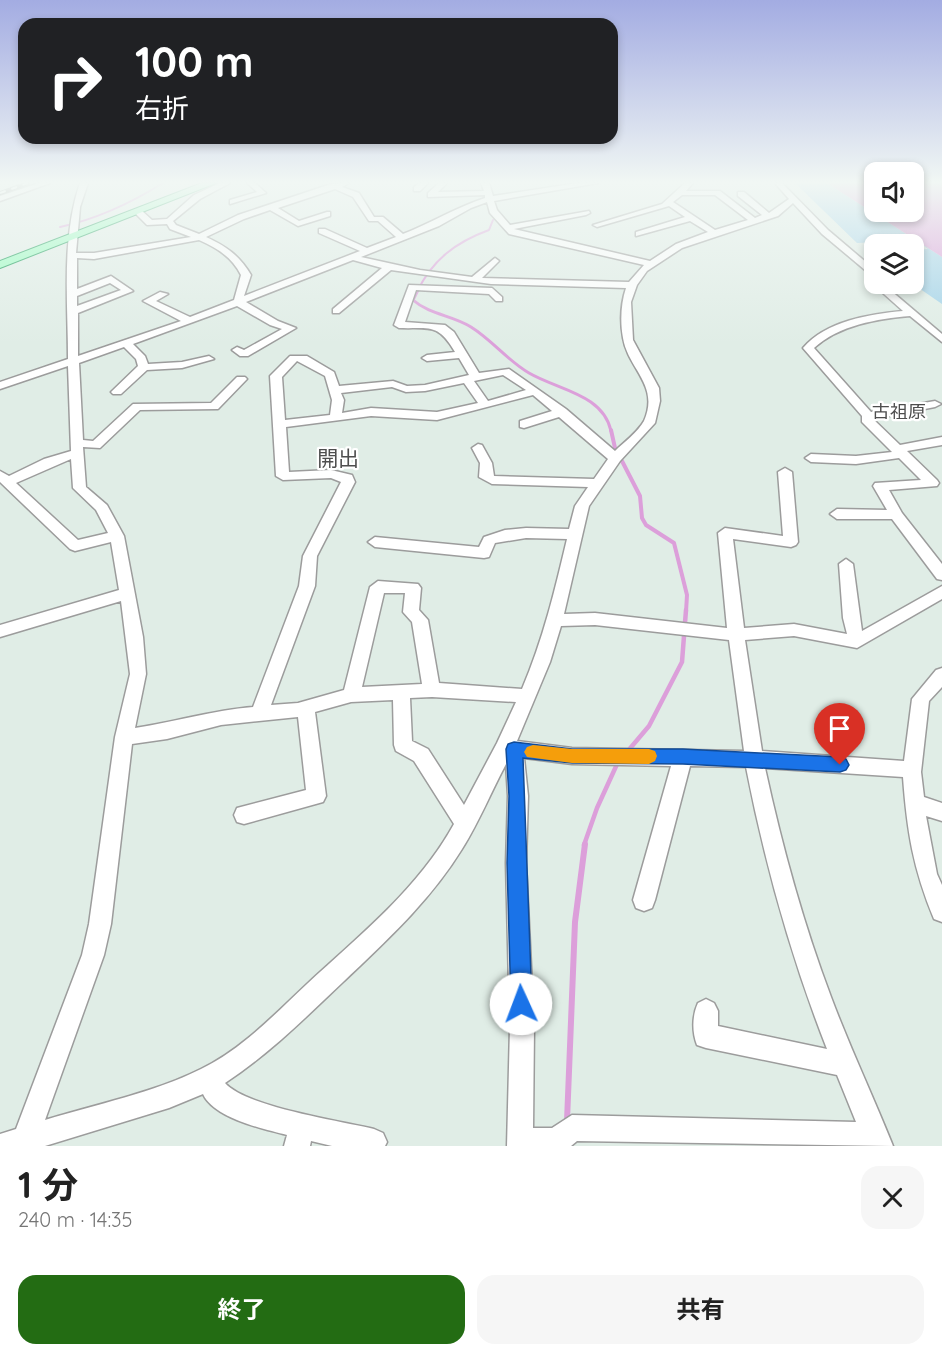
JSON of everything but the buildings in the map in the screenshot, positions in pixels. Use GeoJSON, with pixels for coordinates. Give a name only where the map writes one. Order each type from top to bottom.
{"type":"FeatureCollection","features":[{"type":"Feature","properties":{"kind":"main road"},"geometry":{"type":"LineString","coordinates":[[0,265],[72,237]]}},
{"type":"Feature","properties":{"kind":"street"},"geometry":{"type":"LineString","coordinates":[[334,236],[367,251]]}},
{"type":"Feature","properties":{"kind":"street"},"geometry":{"type":"LineString","coordinates":[[524,236],[613,253],[651,264]]}},
{"type":"Feature","properties":{"kind":"street"},"geometry":{"type":"LineString","coordinates":[[17,1143],[169,1095],[211,1078],[246,1055],[390,922],[439,867],[509,748],[526,696],[542,662],[555,620],[582,506],[615,458],[649,423],[654,400],[653,388],[628,340],[626,302],[632,285],[651,264],[679,246],[707,236]]}},
{"type":"Feature","properties":{"kind":"street"},"geometry":{"type":"LineString","coordinates":[[824,236],[864,272]]}},
{"type":"Feature","properties":{"kind":"street"},"geometry":{"type":"LineString","coordinates":[[830,236],[864,265]]}},
{"type":"Feature","properties":{"kind":"street"},"geometry":{"type":"LineString","coordinates":[[17,1143],[93,956],[100,924],[124,737],[138,674],[117,536],[102,508],[80,488],[73,362],[72,237]]}},
{"type":"Feature","properties":{"kind":"street"},"geometry":{"type":"LineString","coordinates":[[72,255],[94,256],[200,237],[218,246],[245,271],[246,275],[238,302]]}},
{"type":"Feature","properties":{"kind":"street"},"geometry":{"type":"LineString","coordinates":[[0,386],[190,321],[402,237]]}},
{"type":"Feature","properties":{"kind":"street"},"geometry":{"type":"LineString","coordinates":[[352,257],[427,275],[523,284],[632,285]]}},
{"type":"Feature","properties":{"kind":"street"},"geometry":{"type":"LineString","coordinates":[[476,279],[495,261]]}},
{"type":"Feature","properties":{"kind":"street"},"geometry":{"type":"LineString","coordinates":[[336,311],[389,267]]}},
{"type":"Feature","properties":{"kind":"street"},"geometry":{"type":"LineString","coordinates":[[422,287],[427,275]]}},
{"type":"Feature","properties":{"kind":"street"},"geometry":{"type":"LineString","coordinates":[[73,294],[111,279],[128,291],[74,311]]}},
{"type":"Feature","properties":{"kind":"street"},"geometry":{"type":"LineString","coordinates":[[485,405],[462,354],[450,334],[441,327],[399,325],[412,287],[492,291],[499,299]]}},
{"type":"Feature","properties":{"kind":"street"},"geometry":{"type":"LineString","coordinates":[[163,294],[148,301],[190,321]]}},
{"type":"Feature","properties":{"kind":"street"},"geometry":{"type":"LineString","coordinates":[[890,294],[942,339]]}},
{"type":"Feature","properties":{"kind":"street"},"geometry":{"type":"LineString","coordinates":[[899,294],[942,329]]}},
{"type":"Feature","properties":{"kind":"street"},"geometry":{"type":"LineString","coordinates":[[237,350],[244,354],[291,328],[274,323],[238,302]]}},
{"type":"Feature","properties":{"kind":"street"},"geometry":{"type":"LineString","coordinates":[[912,313],[866,319],[825,337],[808,348],[868,416],[866,419],[932,483],[880,486],[896,515],[942,575]]}},
{"type":"Feature","properties":{"kind":"street"},"geometry":{"type":"LineString","coordinates":[[126,343],[141,358],[144,367]]}},
{"type":"Feature","properties":{"kind":"street"},"geometry":{"type":"LineString","coordinates":[[427,358],[462,354]]}},
{"type":"Feature","properties":{"kind":"street"},"geometry":{"type":"LineString","coordinates":[[259,713],[307,586],[310,556],[348,482],[347,478],[331,474],[283,476],[276,376],[294,358],[303,358],[330,374],[338,400],[336,418]]}},
{"type":"Feature","properties":{"kind":"street"},"geometry":{"type":"LineString","coordinates":[[117,392],[144,367],[182,365],[209,359]]}},
{"type":"Feature","properties":{"kind":"street"},"geometry":{"type":"LineString","coordinates":[[335,390],[386,384],[406,389],[425,388],[505,371],[562,412],[615,458]]}},
{"type":"Feature","properties":{"kind":"street"},"geometry":{"type":"LineString","coordinates":[[117,536],[75,546],[4,478],[49,462],[77,448],[96,445],[137,406],[214,407],[241,379]]}},
{"type":"Feature","properties":{"kind":"street"},"geometry":{"type":"LineString","coordinates":[[279,424],[371,412],[437,416],[535,391]]}},
{"type":"Feature","properties":{"kind":"street"},"geometry":{"type":"LineString","coordinates":[[868,416],[935,404]]}},
{"type":"Feature","properties":{"kind":"street"},"geometry":{"type":"LineString","coordinates":[[524,424],[562,412]]}},
{"type":"Feature","properties":{"kind":"street"},"geometry":{"type":"LineString","coordinates":[[811,458],[856,460],[942,441]]}},
{"type":"Feature","properties":{"kind":"street"},"geometry":{"type":"LineString","coordinates":[[478,448],[486,463],[486,477],[492,480],[596,483]]}},
{"type":"Feature","properties":{"kind":"street"},"geometry":{"type":"LineString","coordinates":[[509,748],[518,796],[516,863],[522,1027],[520,1143],[557,1140],[572,1128],[878,1140],[843,1062],[772,844],[755,759],[736,635],[725,533],[791,542],[785,472]]}},
{"type":"Feature","properties":{"kind":"street"},"geometry":{"type":"LineString","coordinates":[[837,514],[896,515]]}},
{"type":"Feature","properties":{"kind":"street"},"geometry":{"type":"LineString","coordinates":[[375,542],[484,553],[489,540],[505,535],[574,534]]}},
{"type":"Feature","properties":{"kind":"street"},"geometry":{"type":"LineString","coordinates":[[846,564],[851,618],[857,642]]}},
{"type":"Feature","properties":{"kind":"street"},"geometry":{"type":"LineString","coordinates":[[351,695],[378,587],[413,588],[411,612],[420,620],[432,690]]}},
{"type":"Feature","properties":{"kind":"street"},"geometry":{"type":"LineString","coordinates":[[555,620],[595,618],[736,635],[794,630],[857,642],[942,592]]}},
{"type":"Feature","properties":{"kind":"street"},"geometry":{"type":"LineString","coordinates":[[0,631],[127,593]]}},
{"type":"Feature","properties":{"kind":"street"},"geometry":{"type":"LineString","coordinates":[[942,675],[921,699],[912,772],[916,820],[927,874],[942,911]]}},
{"type":"Feature","properties":{"kind":"street"},"geometry":{"type":"LineString","coordinates":[[124,737],[167,731],[221,717],[306,708],[351,695],[432,690],[526,696]]}},
{"type":"Feature","properties":{"kind":"street"},"geometry":{"type":"LineString","coordinates":[[402,691],[403,745],[421,755],[465,822]]}},
{"type":"Feature","properties":{"kind":"street"},"geometry":{"type":"LineString","coordinates":[[244,815],[316,796],[306,708]]}},
{"type":"Feature","properties":{"kind":"street"},"geometry":{"type":"LineString","coordinates":[[509,748],[572,756],[683,756],[755,759],[904,769],[912,772]]}},
{"type":"Feature","properties":{"kind":"street"},"geometry":{"type":"LineString","coordinates":[[644,900],[683,756]]}},
{"type":"Feature","properties":{"kind":"street"},"geometry":{"type":"LineString","coordinates":[[915,803],[942,812]]}},
{"type":"Feature","properties":{"kind":"street"},"geometry":{"type":"LineString","coordinates":[[706,1011],[706,1036],[834,1063],[843,1062]]}},
{"type":"Feature","properties":{"kind":"street"},"geometry":{"type":"LineString","coordinates":[[211,1078],[212,1088],[224,1099],[300,1135],[374,1142]]}},
{"type":"Feature","properties":{"kind":"shaded area"},"geometry":{"type":"Polygon","coordinates":[[[850,236],[864,236],[864,243],[857,243],[850,236]]]}},
{"type":"Feature","properties":{"kind":"shaded area"},"geometry":{"type":"Polygon","coordinates":[[[924,236],[942,236],[942,257],[924,245],[924,236]]]}},
{"type":"Feature","properties":{"kind":"shaded area"},"geometry":{"type":"Polygon","coordinates":[[[924,245],[942,257],[942,304],[924,292],[924,249],[928,249],[924,245]]]}},
{"type":"Feature","properties":{"kind":"waterway"},"geometry":{"type":"LineString","coordinates":[[417,292],[430,270],[446,253],[474,236]]}},
{"type":"Feature","properties":{"kind":"waterway"},"geometry":{"type":"LineString","coordinates":[[417,292],[413,300],[420,305],[471,327],[529,373],[589,401],[599,409],[611,431]]}},
{"type":"Feature","properties":{"kind":"waterway"},"geometry":{"type":"LineString","coordinates":[[611,430],[615,448]]}},
{"type":"Feature","properties":{"kind":"waterway"},"geometry":{"type":"LineString","coordinates":[[622,461],[640,496],[642,518],[646,525],[674,543],[687,595],[686,612]]}},
{"type":"Feature","properties":{"kind":"waterway"},"geometry":{"type":"LineString","coordinates":[[627,752],[649,726],[682,662],[686,610]]}},
{"type":"Feature","properties":{"kind":"waterway"},"geometry":{"type":"LineString","coordinates":[[584,845],[597,808],[618,762]]}},
{"type":"Feature","properties":{"kind":"waterway"},"geometry":{"type":"LineString","coordinates":[[567,1121],[575,922],[585,844]]}},
{"type":"Feature","properties":{"kind":"slow traffic"},"geometry":{"type":"LineString","coordinates":[[533,752],[572,756],[649,756]]}},
{"type":"Feature","properties":{"kind":"district","name":"古祖原"},"geometry":{"type":"Point","coordinates":[899,412]}},
{"type":"Feature","properties":{"kind":"district","name":"開出"},"geometry":{"type":"Point","coordinates":[338,459]}},
{"type":"Feature","properties":{"kind":"route"},"geometry":{"type":"LineString","coordinates":[[521,1004],[516,863],[518,796],[514,749],[572,756],[683,756],[840,765]]}}]}
